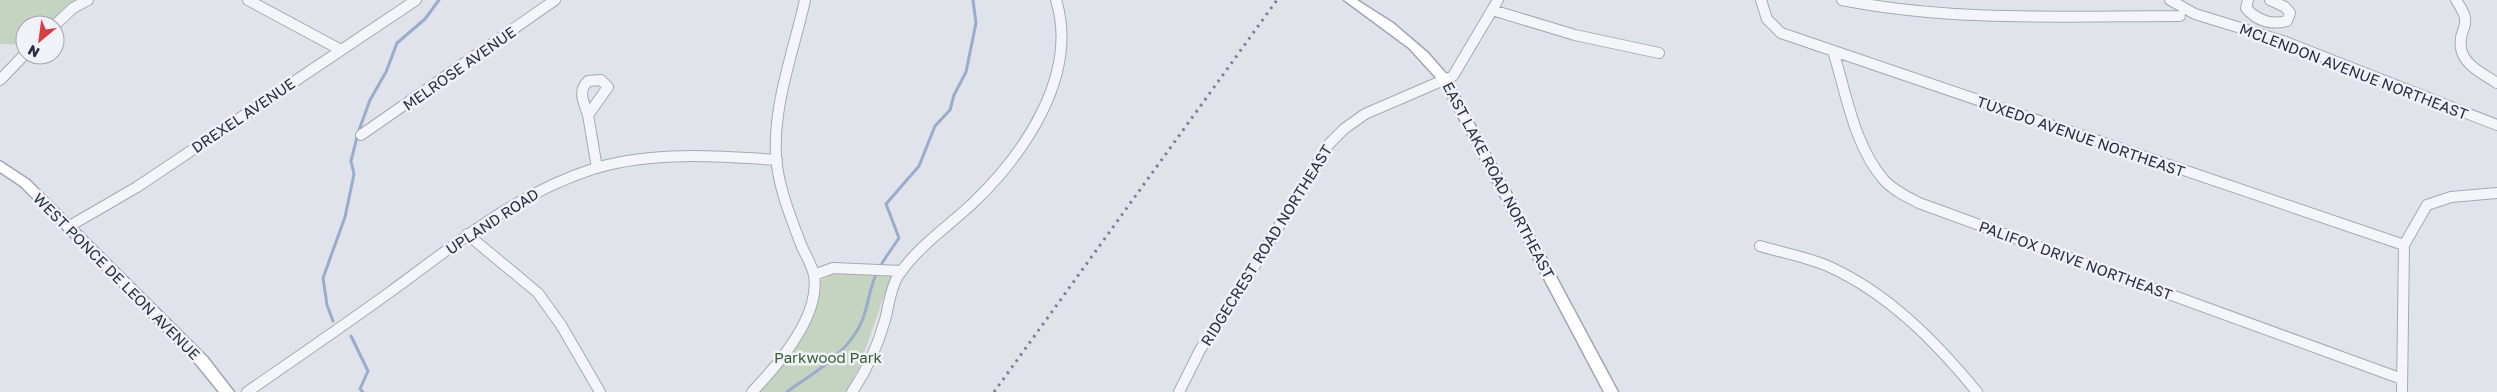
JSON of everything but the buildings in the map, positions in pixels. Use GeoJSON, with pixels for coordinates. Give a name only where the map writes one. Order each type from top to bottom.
{"type":"FeatureCollection","features":[{"type":"Feature","properties":{"kind":"main road","name":"EAST LAKE ROAD NORTHEAST"},"geometry":{"type":"LineString","coordinates":[[1350,0],[1411,41],[1432,62],[1445,80],[1611,392]]}},
{"type":"Feature","properties":{"kind":"main road","name":"WEST PONCE DE LEON AVENUE"},"geometry":{"type":"LineString","coordinates":[[0,166],[25,183],[202,362],[227,392]]}},
{"type":"Feature","properties":{"kind":"street"},"geometry":{"type":"LineString","coordinates":[[65,16],[88,0]]}},
{"type":"Feature","properties":{"kind":"street"},"geometry":{"type":"LineString","coordinates":[[248,0],[341,50]]}},
{"type":"Feature","properties":{"kind":"street","name":"DREXEL AVENUE"},"geometry":{"type":"LineString","coordinates":[[68,227],[137,187],[416,0]]}},
{"type":"Feature","properties":{"kind":"street","name":"MELROSE AVENUE"},"geometry":{"type":"LineString","coordinates":[[361,135],[555,0]]}},
{"type":"Feature","properties":{"kind":"street"},"geometry":{"type":"LineString","coordinates":[[752,392],[793,348],[811,302],[814,275],[790,212],[777,160],[779,117],[806,0]]}},
{"type":"Feature","properties":{"kind":"street"},"geometry":{"type":"LineString","coordinates":[[852,392],[864,372],[876,344],[888,310],[891,293],[902,270],[916,252],[993,185],[1024,147],[1037,124],[1052,92],[1061,54],[1060,16],[1056,0]]}},
{"type":"Feature","properties":{"kind":"street","name":"RIDGECREST ROAD NORTHEAST"},"geometry":{"type":"LineString","coordinates":[[1179,392],[1200,350],[1243,285],[1329,144],[1344,129],[1365,114],[1391,100],[1445,80],[1457,71],[1498,0]]}},
{"type":"Feature","properties":{"kind":"street","name":"TUXEDO AVENUE NORTHEAST"},"geometry":{"type":"LineString","coordinates":[[1762,0],[1764,17],[1771,26],[1781,33],[2404,245]]}},
{"type":"Feature","properties":{"kind":"street","name":"MCLENDON AVENUE NORTHEAST"},"geometry":{"type":"LineString","coordinates":[[1842,0],[1887,8],[1956,16],[2181,10],[2188,19],[2195,16],[2210,19],[2266,35],[2497,125]]}},
{"type":"Feature","properties":{"kind":"street"},"geometry":{"type":"LineString","coordinates":[[2169,0],[2181,10]]}},
{"type":"Feature","properties":{"kind":"street"},"geometry":{"type":"LineString","coordinates":[[2248,0],[2246,8],[2250,14],[2267,22],[2281,23],[2290,17],[2290,12],[2285,7],[2270,0]]}},
{"type":"Feature","properties":{"kind":"street"},"geometry":{"type":"LineString","coordinates":[[2456,0],[2465,10],[2467,22],[2461,42],[2462,54],[2470,64],[2497,83]]}},
{"type":"Feature","properties":{"kind":"street"},"geometry":{"type":"LineString","coordinates":[[1492,10],[1541,28],[1588,40],[1659,53]]}},
{"type":"Feature","properties":{"kind":"street"},"geometry":{"type":"LineString","coordinates":[[2266,35],[2267,22]]}},
{"type":"Feature","properties":{"kind":"street","name":"PALIFOX DRIVE NORTHEAST"},"geometry":{"type":"LineString","coordinates":[[1833,51],[1871,160],[1882,178],[1896,191],[1919,203],[2402,379]]}},
{"type":"Feature","properties":{"kind":"street"},"geometry":{"type":"LineString","coordinates":[[0,80],[15,64]]}},
{"type":"Feature","properties":{"kind":"street"},"geometry":{"type":"LineString","coordinates":[[588,115],[597,168]]}},
{"type":"Feature","properties":{"kind":"street","name":"UPLAND ROAD"},"geometry":{"type":"LineString","coordinates":[[247,392],[390,292],[467,234],[534,192],[597,168],[637,160],[718,156],[777,160]]}},
{"type":"Feature","properties":{"kind":"street"},"geometry":{"type":"LineString","coordinates":[[2402,392],[2404,245],[2427,205],[2451,197],[2497,193]]}},
{"type":"Feature","properties":{"kind":"street"},"geometry":{"type":"LineString","coordinates":[[467,234],[538,293],[561,324],[600,392]]}},
{"type":"Feature","properties":{"kind":"street"},"geometry":{"type":"LineString","coordinates":[[1760,246],[1828,266],[1867,286],[1939,347],[1977,392]]}},
{"type":"Feature","properties":{"kind":"street"},"geometry":{"type":"LineString","coordinates":[[814,275],[833,268],[902,270]]}},
{"type":"Feature","properties":{"kind":"green space"},"geometry":{"type":"Polygon","coordinates":[[[0,0],[79,0],[62,15],[15,15],[15,45],[0,44],[0,0]]]}},
{"type":"Feature","properties":{"kind":"green space","name":"Parkwood Park"},"geometry":{"type":"Polygon","coordinates":[[[835,273],[891,276],[859,368],[846,392],[752,392],[796,349],[821,280],[835,273]]]}},
{"type":"Feature","properties":{"kind":"waterway"},"geometry":{"type":"LineString","coordinates":[[333,321],[327,305],[323,278],[345,217],[354,174],[351,161],[358,133],[370,100],[386,72],[397,43],[425,19],[439,0]]}},
{"type":"Feature","properties":{"kind":"waterway"},"geometry":{"type":"LineString","coordinates":[[882,263],[899,238],[886,204],[919,166],[935,126],[950,110],[954,95],[966,72],[976,23],[973,0]]}},
{"type":"Feature","properties":{"kind":"waterway"},"geometry":{"type":"LineString","coordinates":[[787,392],[839,353],[856,333],[866,310],[875,277]]}},
{"type":"Feature","properties":{"kind":"waterway"},"geometry":{"type":"LineString","coordinates":[[351,336],[368,371],[360,389],[363,392]]}},
{"type":"Feature","properties":{"kind":"railway"},"geometry":{"type":"LineString","coordinates":[[994,392],[1277,0]]}}]}
